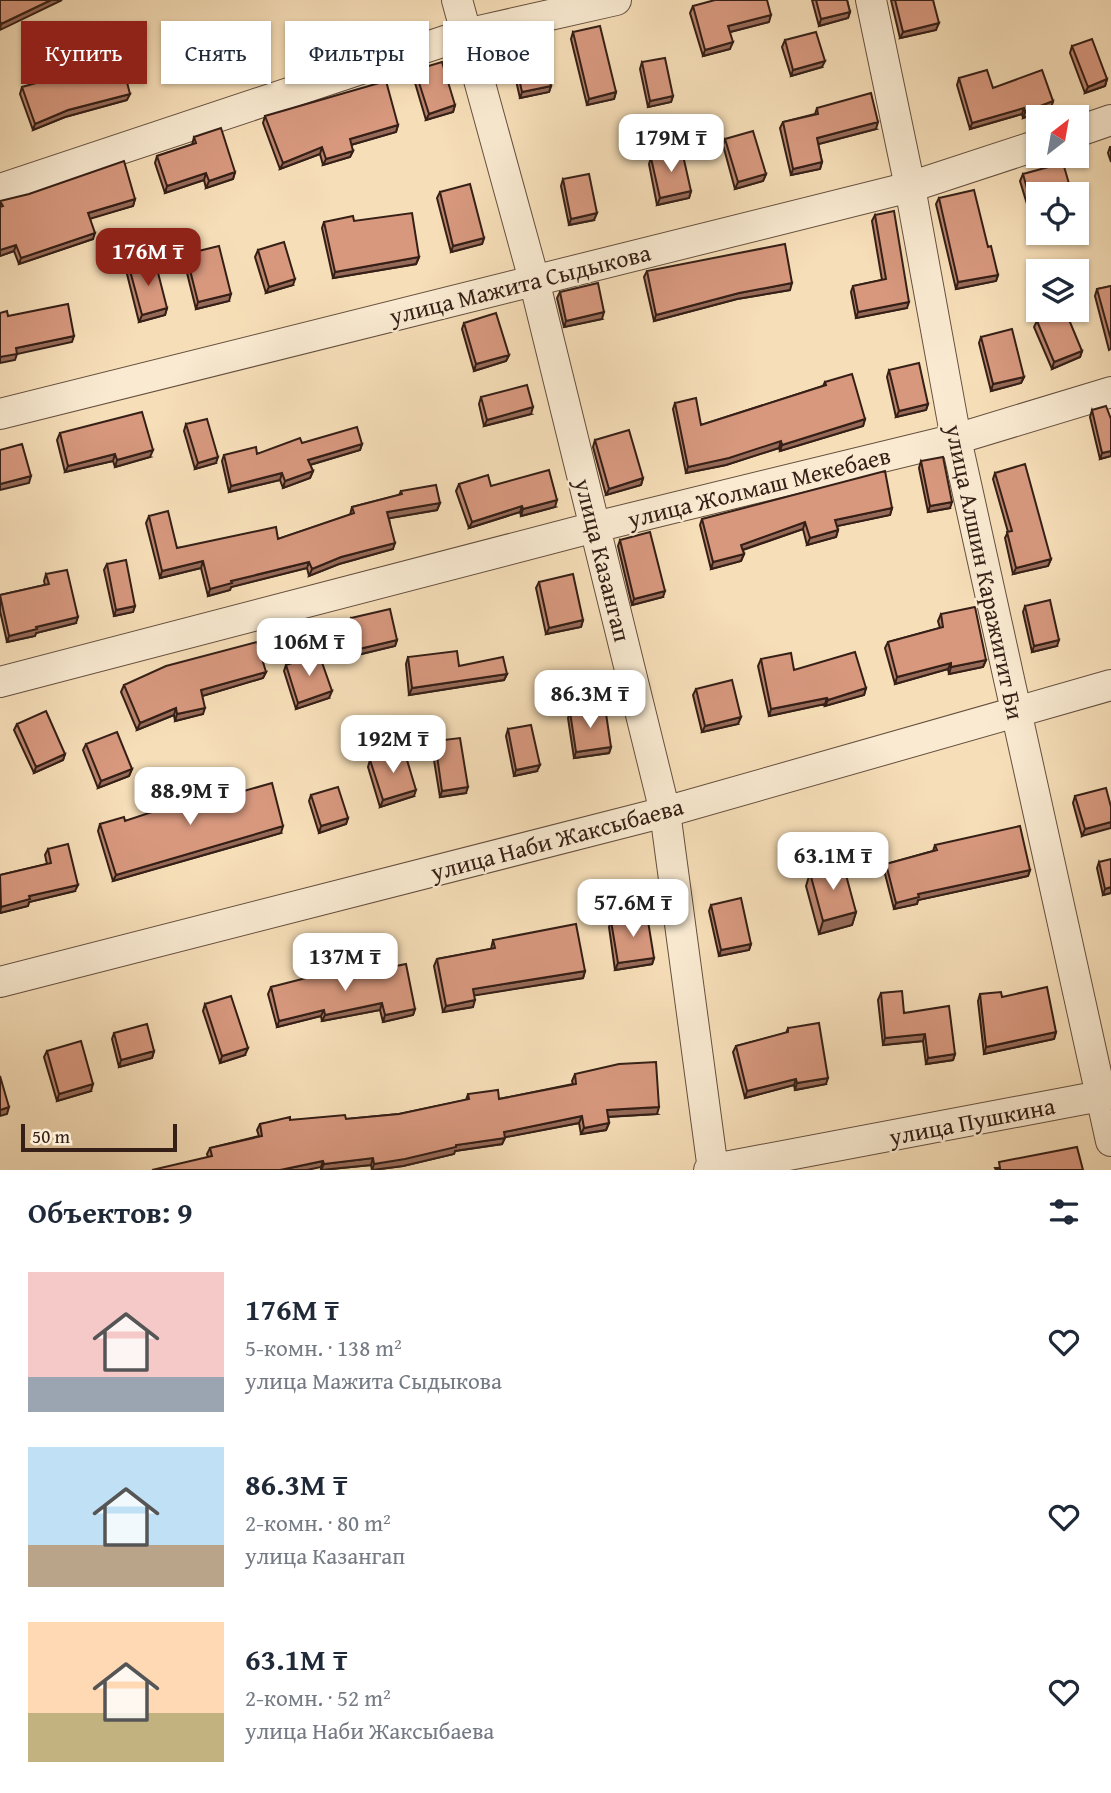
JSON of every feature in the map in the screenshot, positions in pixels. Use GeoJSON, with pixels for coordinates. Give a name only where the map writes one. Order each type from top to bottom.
{"type":"FeatureCollection","features":[{"type":"Feature","properties":{"kind":"street","name":"улица Казангап"},"geometry":{"type":"LineString","coordinates":[[457,0],[463,21]]}},
{"type":"Feature","properties":{"kind":"street"},"geometry":{"type":"LineString","coordinates":[[523,21],[616,0]]}},
{"type":"Feature","properties":{"kind":"street","name":"улица Алшин Каражигит Би"},"geometry":{"type":"LineString","coordinates":[[871,0],[911,187],[956,439],[1015,712],[1106,1096],[1111,1141]]}},
{"type":"Feature","properties":{"kind":"street"},"geometry":{"type":"LineString","coordinates":[[0,190],[443,42]]}},
{"type":"Feature","properties":{"kind":"street","name":"улица Казангап"},"geometry":{"type":"LineString","coordinates":[[480,84],[534,280],[665,812],[711,1170]]}},
{"type":"Feature","properties":{"kind":"street"},"geometry":{"type":"LineString","coordinates":[[1089,128],[1111,120]]}},
{"type":"Feature","properties":{"kind":"street","name":"улица Мажита Сыдыкова"},"geometry":{"type":"LineString","coordinates":[[0,414],[911,187],[1026,149]]}},
{"type":"Feature","properties":{"kind":"street","name":"улица Жолмаш Мекебаев"},"geometry":{"type":"LineString","coordinates":[[0,682],[594,527],[956,439],[1111,392]]}},
{"type":"Feature","properties":{"kind":"street","name":"улица Наби Жаксыбаева"},"geometry":{"type":"LineString","coordinates":[[0,982],[665,812],[1111,685]]}},
{"type":"Feature","properties":{"kind":"street","name":"улица Пушкина"},"geometry":{"type":"LineString","coordinates":[[711,1170],[1106,1096]]}},
{"type":"Feature","properties":{"kind":"building"},"geometry":{"type":"Polygon","coordinates":[[[0,0],[51,0],[1,24],[0,0]]]}},
{"type":"Feature","properties":{"kind":"building"},"geometry":{"type":"Polygon","coordinates":[[[715,0],[767,0],[771,15],[728,26],[733,42],[705,50],[693,6],[715,0]]]}},
{"type":"Feature","properties":{"kind":"building"},"geometry":{"type":"Polygon","coordinates":[[[816,0],[847,0],[850,12],[821,19],[816,0]]]}},
{"type":"Feature","properties":{"kind":"building"},"geometry":{"type":"Polygon","coordinates":[[[895,0],[933,0],[939,23],[903,32],[895,0]]]}},
{"type":"Feature","properties":{"kind":"building"},"geometry":{"type":"Polygon","coordinates":[[[600,26],[616,92],[589,99],[573,32],[600,26]]]}},
{"type":"Feature","properties":{"kind":"building"},"geometry":{"type":"Polygon","coordinates":[[[816,32],[825,61],[793,70],[785,40],[816,32]]]}},
{"type":"Feature","properties":{"kind":"building"},"geometry":{"type":"Polygon","coordinates":[[[1092,39],[1107,79],[1088,87],[1072,46],[1092,39]]]}},
{"type":"Feature","properties":{"kind":"building"},"geometry":{"type":"Polygon","coordinates":[[[665,58],[673,96],[650,101],[642,62],[665,58]]]}},
{"type":"Feature","properties":{"kind":"building"},"geometry":{"type":"Polygon","coordinates":[[[442,62],[443,84],[449,84],[455,105],[429,114],[419,84],[429,84],[429,66],[442,62]]]}},
{"type":"Feature","properties":{"kind":"building"},"geometry":{"type":"Polygon","coordinates":[[[987,70],[993,88],[1042,70],[1053,101],[1043,105],[1026,105],[1025,112],[1024,108],[972,123],[959,78],[987,70]]]}},
{"type":"Feature","properties":{"kind":"building"},"geometry":{"type":"Polygon","coordinates":[[[33,84],[127,84],[130,94],[68,110],[35,124],[22,87],[33,84]]]}},
{"type":"Feature","properties":{"kind":"building"},"geometry":{"type":"Polygon","coordinates":[[[376,84],[387,84],[398,125],[350,139],[353,151],[326,159],[322,147],[283,163],[265,116],[376,84]]]}},
{"type":"Feature","properties":{"kind":"building"},"geometry":{"type":"Polygon","coordinates":[[[520,84],[551,84],[551,86],[522,92],[520,84]]]}},
{"type":"Feature","properties":{"kind":"building"},"geometry":{"type":"Polygon","coordinates":[[[871,93],[878,122],[817,138],[822,162],[793,169],[783,122],[818,114],[817,108],[871,93]]]}},
{"type":"Feature","properties":{"kind":"building"},"geometry":{"type":"Polygon","coordinates":[[[221,128],[235,172],[209,181],[206,173],[167,186],[157,156],[196,143],[194,137],[221,128]]]}},
{"type":"Feature","properties":{"kind":"building"},"geometry":{"type":"Polygon","coordinates":[[[753,131],[766,174],[738,182],[725,139],[753,131]]]}},
{"type":"Feature","properties":{"kind":"building"},"geometry":{"type":"Polygon","coordinates":[[[682,151],[691,191],[660,198],[651,158],[682,151]]]}},
{"type":"Feature","properties":{"kind":"building"},"geometry":{"type":"Polygon","coordinates":[[[124,161],[135,199],[88,213],[95,233],[21,258],[16,245],[0,250],[0,207],[3,206],[0,201],[29,194],[124,161]]]}},
{"type":"Feature","properties":{"kind":"building"},"geometry":{"type":"Polygon","coordinates":[[[1045,168],[1064,168],[1069,182],[1026,182],[1026,185],[1023,174],[1045,168]]]}},
{"type":"Feature","properties":{"kind":"building"},"geometry":{"type":"Polygon","coordinates":[[[589,174],[597,213],[571,219],[563,179],[589,174]]]}},
{"type":"Feature","properties":{"kind":"building"},"geometry":{"type":"Polygon","coordinates":[[[470,184],[484,238],[453,246],[440,192],[470,184]]]}},
{"type":"Feature","properties":{"kind":"building"},"geometry":{"type":"Polygon","coordinates":[[[974,190],[998,275],[958,282],[939,198],[974,190]]]}},
{"type":"Feature","properties":{"kind":"building"},"geometry":{"type":"Polygon","coordinates":[[[894,211],[909,302],[858,312],[853,286],[886,279],[875,215],[894,211]]]}},
{"type":"Feature","properties":{"kind":"building"},"geometry":{"type":"Polygon","coordinates":[[[412,213],[419,257],[335,272],[324,222],[353,216],[354,221],[412,213]]]}},
{"type":"Feature","properties":{"kind":"building"},"geometry":{"type":"Polygon","coordinates":[[[284,242],[295,279],[269,287],[258,250],[284,242]]]}},
{"type":"Feature","properties":{"kind":"building"},"geometry":{"type":"Polygon","coordinates":[[[785,244],[792,283],[739,293],[656,315],[647,271],[785,244]]]}},
{"type":"Feature","properties":{"kind":"building"},"geometry":{"type":"Polygon","coordinates":[[[219,246],[231,294],[198,302],[186,254],[219,246]]]}},
{"type":"Feature","properties":{"kind":"building"},"geometry":{"type":"Polygon","coordinates":[[[155,261],[167,308],[142,315],[129,267],[155,261]]]}},
{"type":"Feature","properties":{"kind":"building"},"geometry":{"type":"Polygon","coordinates":[[[598,283],[604,312],[566,321],[560,292],[598,283]]]}},
{"type":"Feature","properties":{"kind":"building"},"geometry":{"type":"Polygon","coordinates":[[[1111,286],[1111,340],[1097,289],[1111,286]]]}},
{"type":"Feature","properties":{"kind":"building"},"geometry":{"type":"Polygon","coordinates":[[[68,304],[74,336],[16,348],[17,354],[0,357],[0,313],[7,311],[8,316],[68,304]]]}},
{"type":"Feature","properties":{"kind":"building"},"geometry":{"type":"Polygon","coordinates":[[[496,313],[509,355],[476,364],[464,323],[496,313]]]}},
{"type":"Feature","properties":{"kind":"building"},"geometry":{"type":"Polygon","coordinates":[[[1037,322],[1070,322],[1082,351],[1054,362],[1037,322]]]}},
{"type":"Feature","properties":{"kind":"building"},"geometry":{"type":"Polygon","coordinates":[[[1012,329],[1024,377],[993,384],[981,337],[1012,329]]]}},
{"type":"Feature","properties":{"kind":"building"},"geometry":{"type":"Polygon","coordinates":[[[919,363],[928,404],[899,411],[889,370],[919,363]]]}},
{"type":"Feature","properties":{"kind":"building"},"geometry":{"type":"Polygon","coordinates":[[[852,374],[865,419],[782,445],[781,441],[729,458],[688,467],[675,403],[696,398],[701,425],[826,385],[825,382],[852,374]]]}},
{"type":"Feature","properties":{"kind":"building"},"geometry":{"type":"Polygon","coordinates":[[[527,385],[533,407],[487,420],[481,397],[527,385]]]}},
{"type":"Feature","properties":{"kind":"building"},"geometry":{"type":"Polygon","coordinates":[[[1106,406],[1111,419],[1111,451],[1102,453],[1092,410],[1106,406]]]}},
{"type":"Feature","properties":{"kind":"building"},"geometry":{"type":"Polygon","coordinates":[[[142,412],[153,450],[117,460],[115,454],[68,466],[60,433],[142,412]]]}},
{"type":"Feature","properties":{"kind":"building"},"geometry":{"type":"Polygon","coordinates":[[[207,419],[218,457],[198,463],[186,424],[207,419]]]}},
{"type":"Feature","properties":{"kind":"building"},"geometry":{"type":"Polygon","coordinates":[[[357,427],[362,444],[308,460],[313,471],[285,481],[282,473],[231,486],[224,455],[256,447],[257,454],[300,438],[302,443],[357,427]]]}},
{"type":"Feature","properties":{"kind":"building"},"geometry":{"type":"Polygon","coordinates":[[[629,430],[643,478],[609,489],[595,440],[629,430]]]}},
{"type":"Feature","properties":{"kind":"building"},"geometry":{"type":"Polygon","coordinates":[[[22,444],[31,476],[0,484],[0,450],[22,444]]]}},
{"type":"Feature","properties":{"kind":"building"},"geometry":{"type":"Polygon","coordinates":[[[943,457],[952,502],[930,506],[921,461],[943,457]]]}},
{"type":"Feature","properties":{"kind":"building"},"geometry":{"type":"Polygon","coordinates":[[[1025,464],[1051,559],[1016,568],[1007,532],[1012,531],[995,473],[1025,464]]]}},
{"type":"Feature","properties":{"kind":"building"},"geometry":{"type":"Polygon","coordinates":[[[549,470],[557,500],[523,509],[522,506],[472,522],[459,484],[488,475],[491,486],[549,470]]]}},
{"type":"Feature","properties":{"kind":"building"},"geometry":{"type":"Polygon","coordinates":[[[885,471],[892,508],[835,520],[838,530],[810,538],[805,522],[741,545],[744,554],[713,562],[702,519],[885,471]]]}},
{"type":"Feature","properties":{"kind":"building"},"geometry":{"type":"Polygon","coordinates":[[[436,485],[440,503],[387,512],[395,543],[341,557],[312,569],[309,562],[231,581],[232,583],[210,589],[203,561],[162,571],[149,516],[168,511],[177,548],[276,527],[278,539],[354,513],[352,507],[402,494],[401,491],[436,485]]]}},
{"type":"Feature","properties":{"kind":"building"},"geometry":{"type":"Polygon","coordinates":[[[650,532],[665,591],[634,599],[620,540],[650,532]]]}},
{"type":"Feature","properties":{"kind":"building"},"geometry":{"type":"Polygon","coordinates":[[[126,560],[135,606],[116,610],[107,564],[126,560]]]}},
{"type":"Feature","properties":{"kind":"building"},"geometry":{"type":"Polygon","coordinates":[[[67,570],[78,617],[9,636],[0,595],[49,584],[46,574],[67,570]]]}},
{"type":"Feature","properties":{"kind":"building"},"geometry":{"type":"Polygon","coordinates":[[[573,574],[583,620],[549,628],[539,582],[573,574]]]}},
{"type":"Feature","properties":{"kind":"building"},"geometry":{"type":"Polygon","coordinates":[[[1050,600],[1059,640],[1034,646],[1025,606],[1050,600]]]}},
{"type":"Feature","properties":{"kind":"building"},"geometry":{"type":"Polygon","coordinates":[[[975,607],[986,660],[951,667],[951,663],[897,677],[888,642],[943,627],[941,614],[975,607]]]}},
{"type":"Feature","properties":{"kind":"building"},"geometry":{"type":"Polygon","coordinates":[[[390,609],[397,640],[359,649],[351,618],[390,609]]]}},
{"type":"Feature","properties":{"kind":"building"},"geometry":{"type":"Polygon","coordinates":[[[257,642],[266,672],[201,690],[205,708],[177,714],[176,708],[140,723],[124,685],[166,666],[257,642]]]}},
{"type":"Feature","properties":{"kind":"building"},"geometry":{"type":"Polygon","coordinates":[[[457,651],[459,666],[503,657],[507,674],[412,688],[408,657],[457,651]]]}},
{"type":"Feature","properties":{"kind":"building"},"geometry":{"type":"Polygon","coordinates":[[[855,652],[866,688],[828,700],[827,698],[771,709],[761,659],[791,653],[794,670],[855,652]]]}},
{"type":"Feature","properties":{"kind":"building"},"geometry":{"type":"Polygon","coordinates":[[[319,654],[332,691],[298,703],[286,665],[319,654]]]}},
{"type":"Feature","properties":{"kind":"building"},"geometry":{"type":"Polygon","coordinates":[[[732,680],[741,717],[705,726],[696,689],[732,680]]]}},
{"type":"Feature","properties":{"kind":"building"},"geometry":{"type":"Polygon","coordinates":[[[605,707],[611,747],[576,752],[570,712],[605,707]]]}},
{"type":"Feature","properties":{"kind":"building"},"geometry":{"type":"Polygon","coordinates":[[[46,711],[65,754],[36,767],[17,724],[46,711]]]}},
{"type":"Feature","properties":{"kind":"building"},"geometry":{"type":"Polygon","coordinates":[[[531,725],[540,765],[516,770],[508,729],[531,725]]]}},
{"type":"Feature","properties":{"kind":"building"},"geometry":{"type":"Polygon","coordinates":[[[117,732],[132,769],[101,781],[86,744],[117,732]]]}},
{"type":"Feature","properties":{"kind":"building"},"geometry":{"type":"Polygon","coordinates":[[[460,738],[468,787],[442,791],[435,741],[460,738]]]}},
{"type":"Feature","properties":{"kind":"building"},"geometry":{"type":"Polygon","coordinates":[[[404,750],[416,790],[383,800],[370,760],[404,750]]]}},
{"type":"Feature","properties":{"kind":"building"},"geometry":{"type":"Polygon","coordinates":[[[272,783],[283,826],[116,875],[100,824],[124,817],[125,821],[221,789],[223,797],[272,783]]]}},
{"type":"Feature","properties":{"kind":"building"},"geometry":{"type":"Polygon","coordinates":[[[338,787],[348,818],[321,826],[311,795],[338,787]]]}},
{"type":"Feature","properties":{"kind":"building"},"geometry":{"type":"Polygon","coordinates":[[[1106,788],[1111,807],[1111,822],[1085,829],[1075,796],[1106,788]]]}},
{"type":"Feature","properties":{"kind":"building"},"geometry":{"type":"Polygon","coordinates":[[[1020,826],[1030,870],[918,894],[919,897],[896,903],[886,864],[937,850],[935,845],[1020,826]]]}},
{"type":"Feature","properties":{"kind":"building"},"geometry":{"type":"Polygon","coordinates":[[[68,844],[78,885],[29,896],[30,899],[1,907],[0,875],[51,863],[48,849],[68,844]]]}},
{"type":"Feature","properties":{"kind":"building"},"geometry":{"type":"Polygon","coordinates":[[[1111,859],[1111,887],[1105,889],[1099,862],[1111,859]]]}},
{"type":"Feature","properties":{"kind":"building"},"geometry":{"type":"Polygon","coordinates":[[[843,864],[856,912],[823,921],[810,873],[843,864]]]}},
{"type":"Feature","properties":{"kind":"building"},"geometry":{"type":"Polygon","coordinates":[[[741,898],[751,944],[721,950],[711,905],[741,898]]]}},
{"type":"Feature","properties":{"kind":"building"},"geometry":{"type":"Polygon","coordinates":[[[647,915],[654,958],[618,963],[611,921],[647,915]]]}},
{"type":"Feature","properties":{"kind":"building"},"geometry":{"type":"Polygon","coordinates":[[[576,924],[585,971],[473,989],[475,1000],[446,1006],[437,959],[495,948],[493,940],[576,924]]]}},
{"type":"Feature","properties":{"kind":"building"},"geometry":{"type":"Polygon","coordinates":[[[406,964],[415,1009],[385,1015],[382,1003],[325,1015],[324,1010],[279,1021],[271,987],[349,967],[351,975],[406,964]]]}},
{"type":"Feature","properties":{"kind":"building"},"geometry":{"type":"Polygon","coordinates":[[[1047,987],[1056,1032],[986,1047],[980,994],[1001,992],[1002,997],[1047,987]]]}},
{"type":"Feature","properties":{"kind":"building"},"geometry":{"type":"Polygon","coordinates":[[[902,991],[904,1013],[949,1006],[955,1054],[928,1058],[925,1034],[885,1038],[881,993],[902,991]]]}},
{"type":"Feature","properties":{"kind":"building"},"geometry":{"type":"Polygon","coordinates":[[[231,996],[248,1048],[222,1056],[205,1004],[231,996]]]}},
{"type":"Feature","properties":{"kind":"building"},"geometry":{"type":"Polygon","coordinates":[[[819,1023],[828,1078],[797,1083],[796,1079],[747,1091],[736,1046],[788,1032],[788,1028],[819,1023]]]}},
{"type":"Feature","properties":{"kind":"building"},"geometry":{"type":"Polygon","coordinates":[[[147,1024],[154,1051],[121,1060],[114,1033],[147,1024]]]}},
{"type":"Feature","properties":{"kind":"building"},"geometry":{"type":"Polygon","coordinates":[[[81,1041],[93,1084],[59,1094],[47,1051],[81,1041]]]}},
{"type":"Feature","properties":{"kind":"building"},"geometry":{"type":"Polygon","coordinates":[[[656,1062],[659,1107],[607,1110],[609,1123],[584,1128],[582,1116],[504,1132],[505,1138],[456,1145],[405,1159],[374,1164],[373,1158],[324,1164],[323,1161],[280,1170],[152,1170],[212,1156],[210,1148],[262,1136],[260,1124],[290,1117],[290,1120],[345,1115],[346,1119],[399,1114],[469,1099],[468,1094],[498,1090],[499,1099],[576,1084],[575,1074],[619,1064],[656,1062]]]}},
{"type":"Feature","properties":{"kind":"building"},"geometry":{"type":"Polygon","coordinates":[[[0,1076],[9,1107],[0,1110],[0,1076]]]}},
{"type":"Feature","properties":{"kind":"building"},"geometry":{"type":"Polygon","coordinates":[[[1077,1147],[1083,1170],[995,1168],[1000,1168],[999,1162],[1077,1147]]]}}]}
